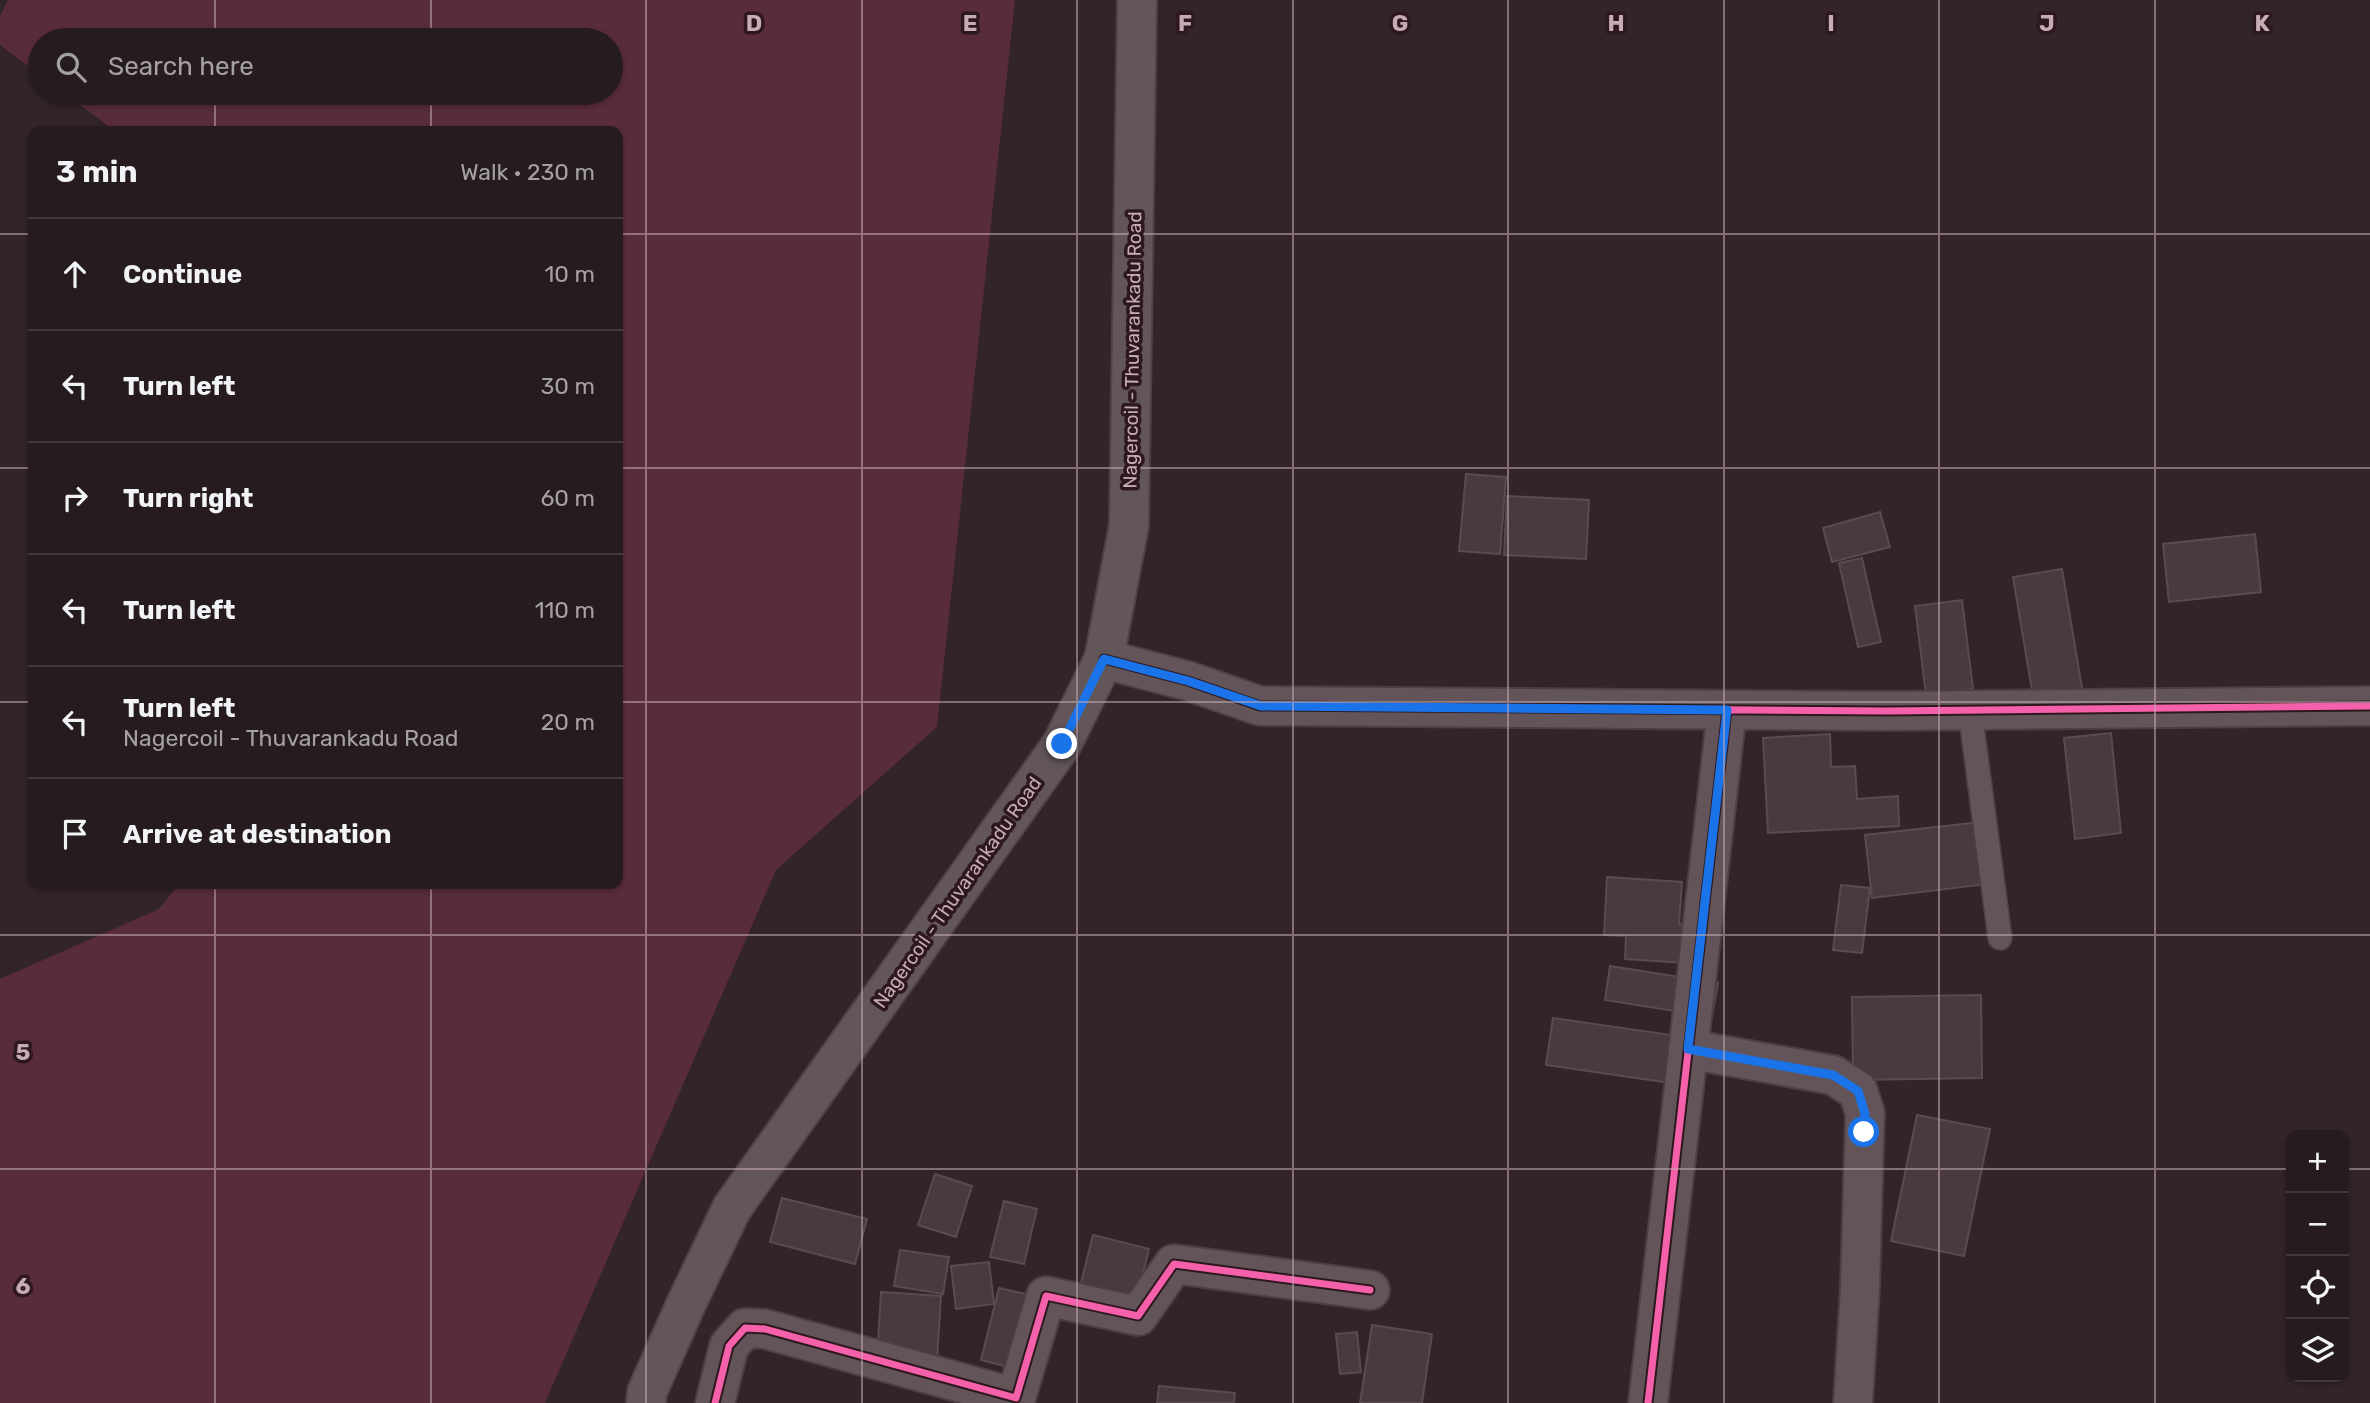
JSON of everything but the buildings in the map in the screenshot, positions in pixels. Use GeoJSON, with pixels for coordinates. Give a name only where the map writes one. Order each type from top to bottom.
{"type":"FeatureCollection","features":[{"type":"Feature","properties":{"kind":"main road","name":"Nagercoil - Thuvarankadu Road"},"geometry":{"type":"LineString","coordinates":[[646,1403],[647,1392],[732,1208],[1062,744],[1104,659],[1129,525],[1137,0]]}},
{"type":"Feature","properties":{"kind":"street"},"geometry":{"type":"LineString","coordinates":[[1104,659],[1188,681],[1261,706],[1727,710],[2370,706]]}},
{"type":"Feature","properties":{"kind":"street"},"geometry":{"type":"LineString","coordinates":[[1648,1403],[1727,710]]}},
{"type":"Feature","properties":{"kind":"street"},"geometry":{"type":"LineString","coordinates":[[1688,1049],[1833,1075],[1858,1091],[1865,1114],[1860,1288],[1853,1403]]}},
{"type":"Feature","properties":{"kind":"street"},"geometry":{"type":"LineString","coordinates":[[715,1403],[729,1346],[746,1328],[765,1328],[1016,1398],[1046,1296],[1138,1316],[1174,1264],[1370,1290]]}},
{"type":"Feature","properties":{"kind":"lane"},"geometry":{"type":"LineString","coordinates":[[1970,710],[2000,938]]}},
{"type":"Feature","properties":{"kind":"shaded area"},"geometry":{"type":"Polygon","coordinates":[[[8,0],[1015,0],[937,727],[776,870],[545,1403],[0,1403],[0,979],[159,909],[175,889],[623,889],[623,126],[108,126],[80,105],[623,105],[623,28],[28,28],[28,66],[0,45],[0,16],[8,0]]]}},
{"type":"Feature","properties":{"kind":"cycle path"},"geometry":{"type":"LineString","coordinates":[[1104,659],[1188,681],[1260,706],[1887,711],[2370,706]]}},
{"type":"Feature","properties":{"kind":"cycle path"},"geometry":{"type":"LineString","coordinates":[[1648,1403],[1727,710]]}},
{"type":"Feature","properties":{"kind":"cycle path"},"geometry":{"type":"LineString","coordinates":[[715,1403],[729,1346],[745,1328],[765,1329],[1016,1398],[1046,1296],[1138,1316],[1174,1264],[1370,1290]]}},
{"type":"Feature","properties":{"kind":"route"},"geometry":{"type":"LineString","coordinates":[[1062,744],[1104,659],[1188,681],[1261,706],[1727,710],[1688,1049],[1833,1075],[1858,1091],[1865,1114],[1864,1132]]}}]}
